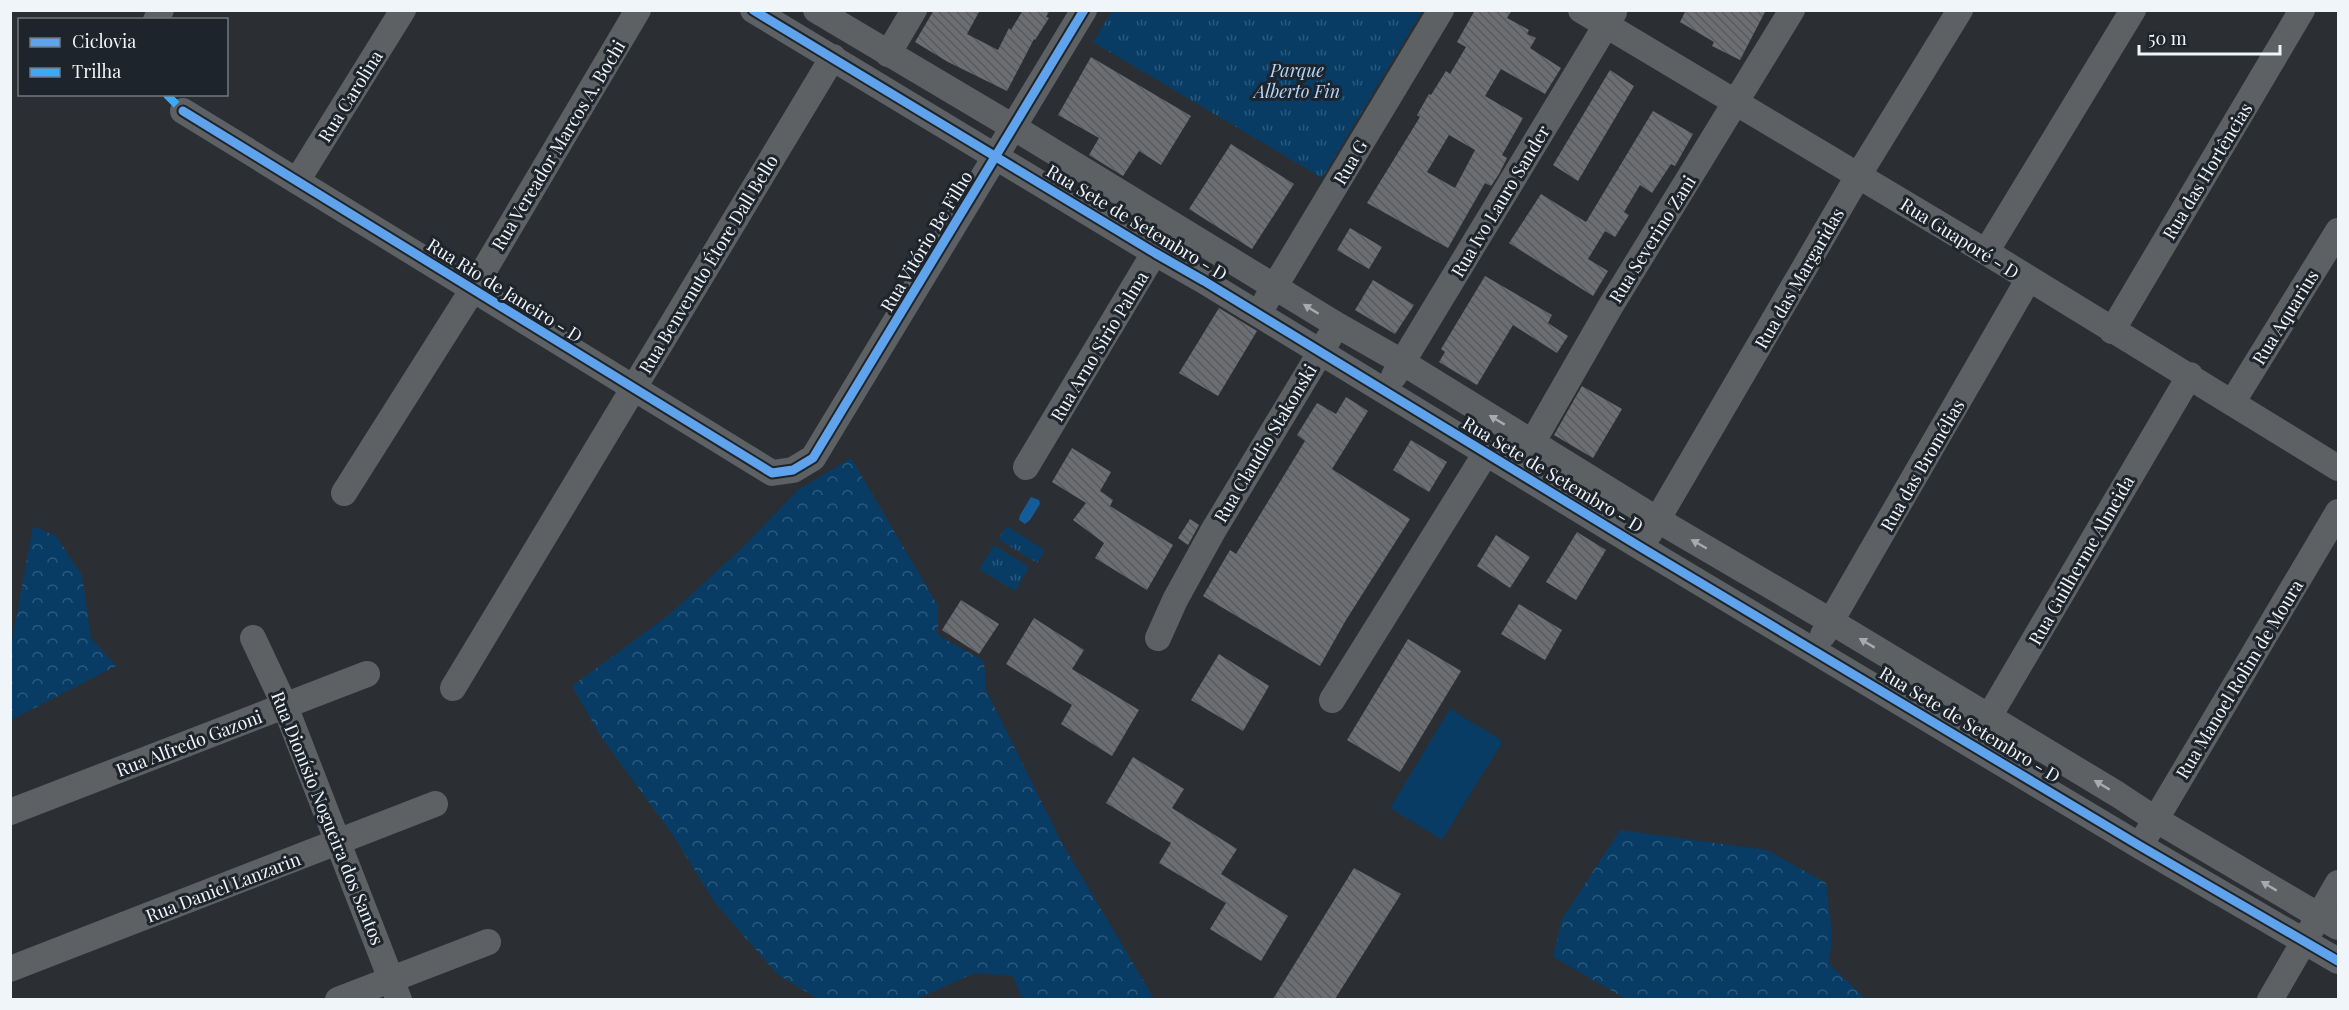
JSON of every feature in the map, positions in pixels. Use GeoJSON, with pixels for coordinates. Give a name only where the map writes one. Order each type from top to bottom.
{"type":"FeatureCollection","features":[{"type":"Feature","properties":{"kind":"street","name":"Rua Carolina"},"geometry":{"type":"LineString","coordinates":[[297,181],[403,10]]}},
{"type":"Feature","properties":{"kind":"street","name":"Rua Vereador Marcos A. Bochi"},"geometry":{"type":"LineString","coordinates":[[344,493],[473,289],[638,10]]}},
{"type":"Feature","properties":{"kind":"street","name":"Rua Sete de Setembro - D"},"geometry":{"type":"LineString","coordinates":[[753,10],[1642,548],[2140,846],[2338,961]]}},
{"type":"Feature","properties":{"kind":"street","name":"Rua Sete de Setembro - D"},"geometry":{"type":"LineString","coordinates":[[816,10],[1013,127],[1337,326],[1402,362],[1658,520],[2329,921]]}},
{"type":"Feature","properties":{"kind":"street"},"geometry":{"type":"LineString","coordinates":[[888,54],[914,10]]}},
{"type":"Feature","properties":{"kind":"street","name":"Rua Vitório Be Filho"},"geometry":{"type":"LineString","coordinates":[[813,458],[1084,10]]}},
{"type":"Feature","properties":{"kind":"street","name":"Rua G"},"geometry":{"type":"LineString","coordinates":[[1259,315],[1441,10]]}},
{"type":"Feature","properties":{"kind":"street","name":"Rua Guaporé - D"},"geometry":{"type":"LineString","coordinates":[[1581,10],[1610,18],[1737,103],[1986,252],[2112,331],[2190,375],[2232,404],[2338,468]]}},
{"type":"Feature","properties":{"kind":"street","name":"Rua Severino Zani"},"geometry":{"type":"LineString","coordinates":[[1517,471],[1610,308],[1792,10]]}},
{"type":"Feature","properties":{"kind":"street","name":"Rua das Margaridas"},"geometry":{"type":"LineString","coordinates":[[1642,548],[1858,176],[1960,10]]}},
{"type":"Feature","properties":{"kind":"street"},"geometry":{"type":"LineString","coordinates":[[1986,252],[2133,10]]}},
{"type":"Feature","properties":{"kind":"street","name":"Rua das Hortências"},"geometry":{"type":"LineString","coordinates":[[2112,331],[2302,10]]}},
{"type":"Feature","properties":{"kind":"street","name":"Rua Ivo Lauro Sander"},"geometry":{"type":"LineString","coordinates":[[1385,391],[1610,18]]}},
{"type":"Feature","properties":{"kind":"street","name":"Rua Benvenuto Étore Dall Bello"},"geometry":{"type":"LineString","coordinates":[[453,688],[833,57]]}},
{"type":"Feature","properties":{"kind":"street","name":"Rua Rio de Janeiro - D"},"geometry":{"type":"LineString","coordinates":[[183,111],[772,473],[793,470],[813,458]]}},
{"type":"Feature","properties":{"kind":"street"},"geometry":{"type":"LineString","coordinates":[[1106,224],[1121,194]]}},
{"type":"Feature","properties":{"kind":"street","name":"Rua Arno Sirio Palma"},"geometry":{"type":"LineString","coordinates":[[1026,467],[1171,224]]}},
{"type":"Feature","properties":{"kind":"street","name":"Rua Aquarius"},"geometry":{"type":"LineString","coordinates":[[2232,404],[2338,231]]}},
{"type":"Feature","properties":{"kind":"street","name":"Rua das Bromélias"},"geometry":{"type":"LineString","coordinates":[[1814,649],[1832,622],[2028,280]]}},
{"type":"Feature","properties":{"kind":"street","name":"Rua Claudio Stakonski"},"geometry":{"type":"LineString","coordinates":[[1158,638],[1175,600],[1213,531],[1337,326]]}},
{"type":"Feature","properties":{"kind":"street","name":"Rua Guilherme Almeida"},"geometry":{"type":"LineString","coordinates":[[1972,745],[2190,375]]}},
{"type":"Feature","properties":{"kind":"street"},"geometry":{"type":"LineString","coordinates":[[1332,700],[1486,453]]}},
{"type":"Feature","properties":{"kind":"street","name":"Rua Manoel Rolim de Moura"},"geometry":{"type":"LineString","coordinates":[[2140,846],[2338,513]]}},
{"type":"Feature","properties":{"kind":"street","name":"Rua Dionísio Nogueira dos Santos"},"geometry":{"type":"LineString","coordinates":[[253,638],[285,706],[395,989]]}},
{"type":"Feature","properties":{"kind":"street","name":"Rua Alfredo Gazoni"},"geometry":{"type":"LineString","coordinates":[[10,812],[367,674]]}},
{"type":"Feature","properties":{"kind":"street","name":"Rua Daniel Lanzarin"},"geometry":{"type":"LineString","coordinates":[[10,969],[435,804]]}},
{"type":"Feature","properties":{"kind":"street"},"geometry":{"type":"LineString","coordinates":[[2270,999],[2305,941],[2329,921],[2338,883]]}},
{"type":"Feature","properties":{"kind":"street"},"geometry":{"type":"LineString","coordinates":[[338,999],[395,989],[488,942]]}},
{"type":"Feature","properties":{"kind":"green space","name":"Parque Alberto Fin"},"geometry":{"type":"Polygon","coordinates":[[[1112,11],[1422,11],[1322,178],[1093,42],[1112,11]]]}},
{"type":"Feature","properties":{"kind":"green space"},"geometry":{"type":"Polygon","coordinates":[[[851,458],[938,606],[938,635],[984,661],[986,690],[1062,843],[1154,999],[1022,999],[1013,976],[974,973],[917,999],[820,1000],[778,975],[715,903],[672,834],[601,737],[572,686],[670,614],[745,545],[798,490],[851,458]]]}},
{"type":"Feature","properties":{"kind":"green space"},"geometry":{"type":"Polygon","coordinates":[[[33,526],[56,536],[82,575],[91,638],[116,666],[11,720],[11,645],[33,526]]]}},
{"type":"Feature","properties":{"kind":"green space"},"geometry":{"type":"Polygon","coordinates":[[[1007,526],[1045,550],[1037,563],[998,539],[1007,526]]]}},
{"type":"Feature","properties":{"kind":"green space"},"geometry":{"type":"Polygon","coordinates":[[[994,545],[1029,567],[1015,591],[979,569],[994,545]]]}},
{"type":"Feature","properties":{"kind":"green space"},"geometry":{"type":"Polygon","coordinates":[[[1450,709],[1503,741],[1442,840],[1390,808],[1450,709]]]}},
{"type":"Feature","properties":{"kind":"green space"},"geometry":{"type":"Polygon","coordinates":[[[1620,830],[1767,850],[1826,883],[1832,936],[1829,964],[1866,999],[1626,999],[1553,957],[1562,919],[1620,830]]]}},
{"type":"Feature","properties":{"kind":"shaded area"},"geometry":{"type":"Polygon","coordinates":[[[1031,497],[1039,500],[1040,504],[1025,524],[1019,520],[1020,515],[1031,497]]]}},
{"type":"Feature","properties":{"kind":"building"},"geometry":{"type":"Polygon","coordinates":[[[934,10],[980,10],[967,34],[998,50],[1009,28],[1011,30],[1023,10],[1050,10],[1046,17],[1049,18],[1034,39],[1007,91],[948,62],[915,42],[934,10]]]}},
{"type":"Feature","properties":{"kind":"building"},"geometry":{"type":"Polygon","coordinates":[[[1475,10],[1512,10],[1507,18],[1529,30],[1527,34],[1536,38],[1530,48],[1561,68],[1545,94],[1501,69],[1485,96],[1523,118],[1502,155],[1507,158],[1499,174],[1491,186],[1485,183],[1448,248],[1367,203],[1420,117],[1417,115],[1429,94],[1431,95],[1446,71],[1450,74],[1466,47],[1457,42],[1475,10]],[[1449,135],[1427,172],[1455,188],[1475,150],[1449,135]]]}},
{"type":"Feature","properties":{"kind":"building"},"geometry":{"type":"Polygon","coordinates":[[[1686,10],[1766,10],[1740,60],[1712,46],[1714,42],[1680,22],[1686,10]]]}},
{"type":"Feature","properties":{"kind":"building"},"geometry":{"type":"Polygon","coordinates":[[[1091,57],[1191,116],[1161,165],[1139,151],[1123,176],[1089,155],[1099,138],[1058,115],[1091,57]]]}},
{"type":"Feature","properties":{"kind":"building"},"geometry":{"type":"Polygon","coordinates":[[[1610,70],[1634,86],[1578,181],[1553,165],[1610,70]]]}},
{"type":"Feature","properties":{"kind":"building"},"geometry":{"type":"Polygon","coordinates":[[[1653,111],[1693,134],[1675,166],[1671,164],[1652,193],[1640,185],[1624,212],[1629,215],[1615,237],[1605,231],[1588,259],[1608,271],[1593,296],[1509,243],[1541,194],[1586,222],[1653,111]]]}},
{"type":"Feature","properties":{"kind":"building"},"geometry":{"type":"Polygon","coordinates":[[[1231,144],[1294,184],[1252,249],[1189,209],[1231,144]]]}},
{"type":"Feature","properties":{"kind":"building"},"geometry":{"type":"Polygon","coordinates":[[[1350,228],[1382,247],[1369,269],[1337,250],[1350,228]]]}},
{"type":"Feature","properties":{"kind":"building"},"geometry":{"type":"Polygon","coordinates":[[[1485,276],[1552,315],[1548,323],[1568,336],[1557,353],[1513,325],[1477,385],[1439,362],[1445,352],[1441,349],[1485,276]]]}},
{"type":"Feature","properties":{"kind":"building"},"geometry":{"type":"Polygon","coordinates":[[[1373,280],[1414,305],[1395,334],[1355,310],[1373,280]]]}},
{"type":"Feature","properties":{"kind":"building"},"geometry":{"type":"Polygon","coordinates":[[[1219,308],[1257,331],[1218,396],[1179,373],[1219,308]]]}},
{"type":"Feature","properties":{"kind":"building"},"geometry":{"type":"Polygon","coordinates":[[[1582,386],[1622,409],[1593,458],[1554,435],[1582,386]]]}},
{"type":"Feature","properties":{"kind":"building"},"geometry":{"type":"Polygon","coordinates":[[[1346,397],[1368,411],[1332,469],[1410,519],[1346,620],[1320,666],[1203,596],[1230,550],[1236,554],[1305,441],[1297,435],[1317,403],[1336,414],[1346,397]]]}},
{"type":"Feature","properties":{"kind":"building"},"geometry":{"type":"Polygon","coordinates":[[[1411,440],[1447,462],[1429,492],[1393,470],[1411,440]]]}},
{"type":"Feature","properties":{"kind":"building"},"geometry":{"type":"Polygon","coordinates":[[[1072,448],[1111,472],[1100,491],[1113,500],[1110,506],[1173,545],[1147,590],[1095,558],[1104,543],[1073,520],[1086,503],[1052,482],[1072,448]]]}},
{"type":"Feature","properties":{"kind":"building"},"geometry":{"type":"Polygon","coordinates":[[[1190,519],[1199,525],[1188,545],[1178,538],[1190,519]]]}},
{"type":"Feature","properties":{"kind":"building"},"geometry":{"type":"Polygon","coordinates":[[[1577,532],[1606,550],[1576,600],[1546,582],[1577,532]]]}},
{"type":"Feature","properties":{"kind":"building"},"geometry":{"type":"Polygon","coordinates":[[[1496,535],[1530,557],[1510,588],[1477,566],[1496,535]]]}},
{"type":"Feature","properties":{"kind":"building"},"geometry":{"type":"Polygon","coordinates":[[[961,600],[999,624],[979,654],[942,630],[961,600]]]}},
{"type":"Feature","properties":{"kind":"building"},"geometry":{"type":"Polygon","coordinates":[[[1519,604],[1562,630],[1545,660],[1501,634],[1519,604]]]}},
{"type":"Feature","properties":{"kind":"building"},"geometry":{"type":"Polygon","coordinates":[[[1034,618],[1084,650],[1072,669],[1139,710],[1112,756],[1061,724],[1072,705],[1006,664],[1034,618]]]}},
{"type":"Feature","properties":{"kind":"building"},"geometry":{"type":"Polygon","coordinates":[[[1408,639],[1461,671],[1400,772],[1347,740],[1408,639]]]}},
{"type":"Feature","properties":{"kind":"building"},"geometry":{"type":"Polygon","coordinates":[[[1219,654],[1269,686],[1243,731],[1191,700],[1219,654]]]}},
{"type":"Feature","properties":{"kind":"building"},"geometry":{"type":"Polygon","coordinates":[[[1133,757],[1184,789],[1172,808],[1237,849],[1221,874],[1288,916],[1261,961],[1210,929],[1226,903],[1159,863],[1171,843],[1106,803],[1133,757]]]}},
{"type":"Feature","properties":{"kind":"building"},"geometry":{"type":"Polygon","coordinates":[[[1354,868],[1401,894],[1335,999],[1273,999],[1354,868]]]}},
{"type":"Feature","properties":{"kind":"marked path"},"geometry":{"type":"LineString","coordinates":[[168,96],[183,111]]}},
{"type":"Feature","properties":{"kind":"cycle path"},"geometry":{"type":"LineString","coordinates":[[753,10],[1642,548],[2140,846],[2338,961]]}},
{"type":"Feature","properties":{"kind":"cycle path"},"geometry":{"type":"LineString","coordinates":[[183,111],[772,473],[793,470],[813,458],[1084,10]]}}]}
